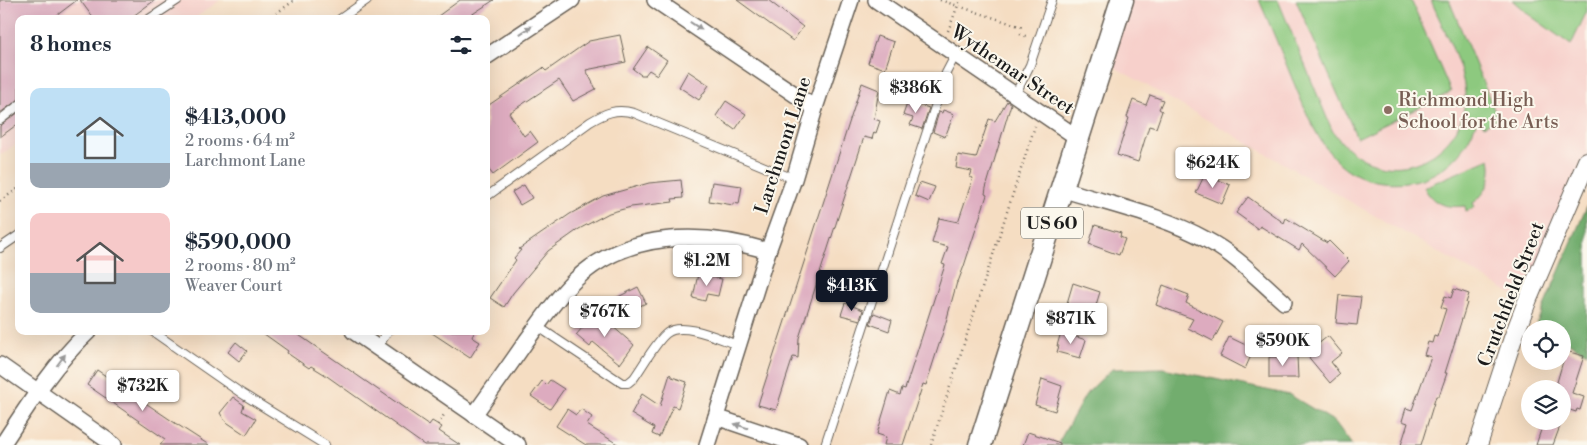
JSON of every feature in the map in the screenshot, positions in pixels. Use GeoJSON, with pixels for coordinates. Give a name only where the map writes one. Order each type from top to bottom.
{"type":"FeatureCollection","features":[{"type":"Feature","properties":{"kind":"main road","name":"US 60"},"geometry":{"type":"LineString","coordinates":[[980,445],[1122,0]]}},
{"type":"Feature","properties":{"kind":"street"},"geometry":{"type":"LineString","coordinates":[[490,54],[572,0]]}},
{"type":"Feature","properties":{"kind":"street"},"geometry":{"type":"LineString","coordinates":[[655,0],[815,108]]}},
{"type":"Feature","properties":{"kind":"street","name":"Larchmont Lane"},"geometry":{"type":"LineString","coordinates":[[707,445],[851,0]]}},
{"type":"Feature","properties":{"kind":"street","name":"Wythemar Street"},"geometry":{"type":"LineString","coordinates":[[876,0],[1078,138]]}},
{"type":"Feature","properties":{"kind":"street","name":"Crutchfield Street"},"geometry":{"type":"LineString","coordinates":[[1478,445],[1522,314],[1587,161]]}},
{"type":"Feature","properties":{"kind":"street"},"geometry":{"type":"LineString","coordinates":[[1062,189],[1181,227],[1208,240],[1230,255],[1284,302]]}},
{"type":"Feature","properties":{"kind":"street"},"geometry":{"type":"LineString","coordinates":[[474,415],[554,302],[575,280],[613,254],[637,244],[660,239],[696,237],[748,245],[768,252]]}},
{"type":"Feature","properties":{"kind":"street"},"geometry":{"type":"LineString","coordinates":[[2,445],[37,392],[70,348],[85,335]]}},
{"type":"Feature","properties":{"kind":"street"},"geometry":{"type":"LineString","coordinates":[[358,335],[518,445]]}},
{"type":"Feature","properties":{"kind":"street"},"geometry":{"type":"LineString","coordinates":[[0,365],[114,445]]}},
{"type":"Feature","properties":{"kind":"street"},"geometry":{"type":"LineString","coordinates":[[716,417],[799,445]]}},
{"type":"Feature","properties":{"kind":"lane"},"geometry":{"type":"LineString","coordinates":[[155,15],[178,0]]}},
{"type":"Feature","properties":{"kind":"lane"},"geometry":{"type":"LineString","coordinates":[[346,15],[367,0]]}},
{"type":"Feature","properties":{"kind":"lane"},"geometry":{"type":"LineString","coordinates":[[1015,95],[1030,65],[1052,0]]}},
{"type":"Feature","properties":{"kind":"lane"},"geometry":{"type":"LineString","coordinates":[[826,445],[946,73],[956,54]]}},
{"type":"Feature","properties":{"kind":"lane"},"geometry":{"type":"LineString","coordinates":[[0,120],[15,109]]}},
{"type":"Feature","properties":{"kind":"lane"},"geometry":{"type":"LineString","coordinates":[[490,194],[590,122],[616,110],[634,113],[794,179]]}},
{"type":"Feature","properties":{"kind":"lane"},"geometry":{"type":"LineString","coordinates":[[0,248],[15,238]]}},
{"type":"Feature","properties":{"kind":"lane"},"geometry":{"type":"LineString","coordinates":[[537,326],[622,383],[628,383],[634,378],[663,337],[675,329],[684,328],[738,345]]}},
{"type":"Feature","properties":{"kind":"lane"},"geometry":{"type":"LineString","coordinates":[[158,335],[241,393],[325,445]]}},
{"type":"Feature","properties":{"kind":"lane"},"geometry":{"type":"LineString","coordinates":[[377,348],[385,335]]}},
{"type":"Feature","properties":{"kind":"path"},"geometry":{"type":"LineString","coordinates":[[273,15],[294,0]]}},
{"type":"Feature","properties":{"kind":"path"},"geometry":{"type":"LineString","coordinates":[[940,0],[1022,27]]}},
{"type":"Feature","properties":{"kind":"path"},"geometry":{"type":"LineString","coordinates":[[947,34],[960,0]]}},
{"type":"Feature","properties":{"kind":"path"},"geometry":{"type":"LineString","coordinates":[[931,445],[1034,128]]}},
{"type":"Feature","properties":{"kind":"path"},"geometry":{"type":"LineString","coordinates":[[0,201],[15,191]]}},
{"type":"Feature","properties":{"kind":"path"},"geometry":{"type":"LineString","coordinates":[[438,424],[445,414]]}},
{"type":"Feature","properties":{"kind":"shaded area"},"geometry":{"type":"Polygon","coordinates":[[[0,0],[220,0],[199,15],[15,15],[15,145],[0,155],[0,0]]]}},
{"type":"Feature","properties":{"kind":"shaded area","name":"Richmond High School for the Arts"},"geometry":{"type":"Polygon","coordinates":[[[1121,0],[1587,0],[1587,160],[1526,302],[1102,60],[1121,0]]]}},
{"type":"Feature","properties":{"kind":"green space"},"geometry":{"type":"Polygon","coordinates":[[[1259,0],[1278,0],[1332,130],[1343,144],[1356,155],[1370,162],[1386,166],[1416,163],[1431,155],[1445,144],[1453,135],[1461,118],[1465,100],[1462,76],[1431,0],[1449,0],[1498,119],[1484,126],[1478,116],[1470,137],[1458,155],[1432,175],[1422,179],[1387,183],[1359,176],[1344,167],[1322,143],[1300,97],[1259,0]]]}},
{"type":"Feature","properties":{"kind":"green space"},"geometry":{"type":"Polygon","coordinates":[[[1296,0],[1411,0],[1451,92],[1357,138],[1296,0]]]}},
{"type":"Feature","properties":{"kind":"green space"},"geometry":{"type":"Polygon","coordinates":[[[1512,0],[1587,0],[1587,11],[1571,45],[1512,0]]]}},
{"type":"Feature","properties":{"kind":"green space"},"geometry":{"type":"Polygon","coordinates":[[[1490,159],[1491,171],[1486,189],[1473,203],[1475,207],[1466,211],[1465,206],[1446,206],[1441,204],[1432,198],[1424,187],[1490,159]]]}},
{"type":"Feature","properties":{"kind":"green space"},"geometry":{"type":"Polygon","coordinates":[[[1587,206],[1587,353],[1571,344],[1571,320],[1538,320],[1587,206]]]}},
{"type":"Feature","properties":{"kind":"green space"},"geometry":{"type":"Polygon","coordinates":[[[1163,368],[1290,395],[1335,422],[1352,445],[1057,445],[1086,394],[1112,369],[1163,368]]]}},
{"type":"Feature","properties":{"kind":"building"},"geometry":{"type":"Polygon","coordinates":[[[0,0],[77,0],[57,15],[15,15],[15,102],[0,113],[0,0]]]}},
{"type":"Feature","properties":{"kind":"building"},"geometry":{"type":"Polygon","coordinates":[[[80,0],[155,0],[134,15],[91,15],[80,0]]]}},
{"type":"Feature","properties":{"kind":"building"},"geometry":{"type":"Polygon","coordinates":[[[460,0],[494,0],[471,15],[439,15],[460,0]]]}},
{"type":"Feature","properties":{"kind":"building"},"geometry":{"type":"Polygon","coordinates":[[[737,0],[768,0],[803,27],[793,41],[737,0]]]}},
{"type":"Feature","properties":{"kind":"building"},"geometry":{"type":"Polygon","coordinates":[[[620,35],[626,62],[586,70],[596,89],[573,101],[559,80],[509,113],[524,136],[530,131],[538,142],[493,175],[490,171],[490,104],[543,68],[546,71],[589,41],[620,35]]]}},
{"type":"Feature","properties":{"kind":"building"},"geometry":{"type":"Polygon","coordinates":[[[877,36],[894,42],[885,69],[868,63],[877,36]]]}},
{"type":"Feature","properties":{"kind":"building"},"geometry":{"type":"Polygon","coordinates":[[[648,47],[667,60],[657,75],[649,70],[645,75],[641,75],[633,69],[648,47]]]}},
{"type":"Feature","properties":{"kind":"building"},"geometry":{"type":"Polygon","coordinates":[[[688,71],[709,85],[699,100],[679,87],[688,71]]]}},
{"type":"Feature","properties":{"kind":"building"},"geometry":{"type":"Polygon","coordinates":[[[862,83],[879,90],[874,119],[880,121],[872,139],[864,137],[799,338],[798,358],[793,357],[776,410],[758,405],[760,398],[862,83]]]}},
{"type":"Feature","properties":{"kind":"building"},"geometry":{"type":"Polygon","coordinates":[[[1150,95],[1163,100],[1159,109],[1162,111],[1156,128],[1149,126],[1138,162],[1117,155],[1133,100],[1146,105],[1150,95]]]}},
{"type":"Feature","properties":{"kind":"building"},"geometry":{"type":"Polygon","coordinates":[[[726,101],[746,114],[735,130],[716,116],[726,101]]]}},
{"type":"Feature","properties":{"kind":"building"},"geometry":{"type":"Polygon","coordinates":[[[908,101],[929,108],[922,129],[910,125],[913,118],[903,115],[908,101]]]}},
{"type":"Feature","properties":{"kind":"building"},"geometry":{"type":"Polygon","coordinates":[[[1007,101],[1011,104],[986,188],[985,194],[987,195],[957,282],[926,385],[923,384],[903,445],[884,445],[886,437],[877,434],[890,391],[900,395],[902,388],[905,389],[945,265],[942,264],[948,247],[932,243],[939,218],[958,222],[973,178],[970,177],[972,171],[956,168],[958,155],[976,158],[989,119],[995,121],[1007,101]]]}},
{"type":"Feature","properties":{"kind":"building"},"geometry":{"type":"Polygon","coordinates":[[[943,110],[954,114],[945,137],[933,132],[939,112],[942,113],[943,110]]]}},
{"type":"Feature","properties":{"kind":"building"},"geometry":{"type":"Polygon","coordinates":[[[15,115],[15,126],[0,137],[0,126],[15,115]]]}},
{"type":"Feature","properties":{"kind":"building"},"geometry":{"type":"Polygon","coordinates":[[[1205,174],[1230,185],[1222,204],[1196,193],[1205,174]]]}},
{"type":"Feature","properties":{"kind":"building"},"geometry":{"type":"Polygon","coordinates":[[[681,180],[683,198],[672,199],[673,202],[631,207],[609,213],[579,229],[548,251],[513,293],[504,307],[490,298],[516,260],[514,258],[521,250],[519,249],[570,214],[603,196],[649,183],[681,180]]]}},
{"type":"Feature","properties":{"kind":"building"},"geometry":{"type":"Polygon","coordinates":[[[712,182],[742,186],[739,204],[733,203],[733,205],[709,201],[712,182]]]}},
{"type":"Feature","properties":{"kind":"building"},"geometry":{"type":"Polygon","coordinates":[[[920,182],[935,187],[929,202],[915,196],[920,182]]]}},
{"type":"Feature","properties":{"kind":"building"},"geometry":{"type":"Polygon","coordinates":[[[524,185],[532,198],[520,205],[512,192],[524,185]]]}},
{"type":"Feature","properties":{"kind":"building"},"geometry":{"type":"Polygon","coordinates":[[[1248,197],[1284,223],[1286,218],[1327,243],[1329,241],[1349,261],[1335,276],[1302,244],[1299,250],[1260,226],[1258,229],[1236,213],[1248,197]]]}},
{"type":"Feature","properties":{"kind":"building"},"geometry":{"type":"Polygon","coordinates":[[[1095,225],[1121,233],[1120,237],[1125,239],[1119,255],[1089,244],[1095,225]]]}},
{"type":"Feature","properties":{"kind":"building"},"geometry":{"type":"Polygon","coordinates":[[[698,274],[722,279],[718,296],[707,294],[705,301],[693,298],[698,274]]]}},
{"type":"Feature","properties":{"kind":"building"},"geometry":{"type":"Polygon","coordinates":[[[1073,283],[1100,292],[1092,318],[1065,310],[1073,283]]]}},
{"type":"Feature","properties":{"kind":"building"},"geometry":{"type":"Polygon","coordinates":[[[1163,285],[1189,295],[1186,303],[1223,322],[1213,341],[1188,328],[1193,319],[1156,305],[1163,285]]]}},
{"type":"Feature","properties":{"kind":"building"},"geometry":{"type":"Polygon","coordinates":[[[638,287],[646,303],[636,308],[639,316],[624,323],[612,300],[638,287]]]}},
{"type":"Feature","properties":{"kind":"building"},"geometry":{"type":"Polygon","coordinates":[[[1454,289],[1469,294],[1445,373],[1447,373],[1439,396],[1436,396],[1421,445],[1401,445],[1408,423],[1402,421],[1406,408],[1412,410],[1431,357],[1424,355],[1428,342],[1432,343],[1434,336],[1437,337],[1446,309],[1441,307],[1445,296],[1451,298],[1454,289]]]}},
{"type":"Feature","properties":{"kind":"building"},"geometry":{"type":"Polygon","coordinates":[[[1339,295],[1361,297],[1357,325],[1336,323],[1339,295]]]}},
{"type":"Feature","properties":{"kind":"building"},"geometry":{"type":"Polygon","coordinates":[[[845,303],[863,310],[860,320],[841,315],[845,303]]]}},
{"type":"Feature","properties":{"kind":"building"},"geometry":{"type":"Polygon","coordinates":[[[596,312],[634,345],[620,364],[593,342],[590,347],[576,335],[596,312]]]}},
{"type":"Feature","properties":{"kind":"building"},"geometry":{"type":"Polygon","coordinates":[[[874,313],[892,320],[889,331],[870,324],[874,313]]]}},
{"type":"Feature","properties":{"kind":"building"},"geometry":{"type":"Polygon","coordinates":[[[1061,332],[1086,340],[1080,358],[1057,352],[1061,332]]]}},
{"type":"Feature","properties":{"kind":"building"},"geometry":{"type":"Polygon","coordinates":[[[266,335],[299,335],[429,425],[432,421],[442,427],[439,431],[460,445],[424,445],[324,374],[311,366],[309,368],[287,353],[288,351],[266,335]]]}},
{"type":"Feature","properties":{"kind":"building"},"geometry":{"type":"Polygon","coordinates":[[[435,335],[473,335],[472,337],[480,342],[470,358],[435,335]]]}},
{"type":"Feature","properties":{"kind":"building"},"geometry":{"type":"Polygon","coordinates":[[[1328,336],[1342,353],[1331,362],[1340,374],[1330,383],[1306,354],[1328,336]]]}},
{"type":"Feature","properties":{"kind":"building"},"geometry":{"type":"Polygon","coordinates":[[[1229,337],[1254,349],[1245,369],[1220,356],[1229,337]]]}},
{"type":"Feature","properties":{"kind":"building"},"geometry":{"type":"Polygon","coordinates":[[[236,342],[247,351],[239,361],[228,352],[236,342]]]}},
{"type":"Feature","properties":{"kind":"building"},"geometry":{"type":"Polygon","coordinates":[[[1571,352],[1584,356],[1572,393],[1584,397],[1580,410],[1577,409],[1576,412],[1571,410],[1571,380],[1558,380],[1560,370],[1571,370],[1571,352]]]}},
{"type":"Feature","properties":{"kind":"building"},"geometry":{"type":"Polygon","coordinates":[[[1297,356],[1298,378],[1269,378],[1269,357],[1297,356]]]}},
{"type":"Feature","properties":{"kind":"building"},"geometry":{"type":"Polygon","coordinates":[[[97,370],[209,445],[160,445],[165,439],[87,385],[97,370]]]}},
{"type":"Feature","properties":{"kind":"building"},"geometry":{"type":"Polygon","coordinates":[[[670,374],[672,377],[687,382],[678,408],[673,406],[659,437],[652,434],[654,428],[631,414],[642,394],[660,406],[670,374]]]}},
{"type":"Feature","properties":{"kind":"building"},"geometry":{"type":"Polygon","coordinates":[[[1042,379],[1062,386],[1055,411],[1035,405],[1042,379]]]}},
{"type":"Feature","properties":{"kind":"building"},"geometry":{"type":"Polygon","coordinates":[[[550,380],[564,389],[550,409],[531,396],[542,381],[546,385],[550,380]]]}},
{"type":"Feature","properties":{"kind":"building"},"geometry":{"type":"Polygon","coordinates":[[[233,397],[244,405],[242,411],[256,419],[246,435],[225,421],[220,413],[233,397]]]}},
{"type":"Feature","properties":{"kind":"building"},"geometry":{"type":"Polygon","coordinates":[[[567,409],[576,415],[581,409],[592,417],[587,425],[619,445],[586,445],[556,426],[567,409]]]}},
{"type":"Feature","properties":{"kind":"building"},"geometry":{"type":"Polygon","coordinates":[[[1541,430],[1559,430],[1553,445],[1536,445],[1541,430]]]}},
{"type":"Feature","properties":{"kind":"building"},"geometry":{"type":"Polygon","coordinates":[[[1028,432],[1060,443],[1060,445],[1023,445],[1028,432]]]}},
{"type":"Feature","properties":{"kind":"place","name":"Richmond High School for the Arts"},"geometry":{"type":"Point","coordinates":[1388,110]}}]}
